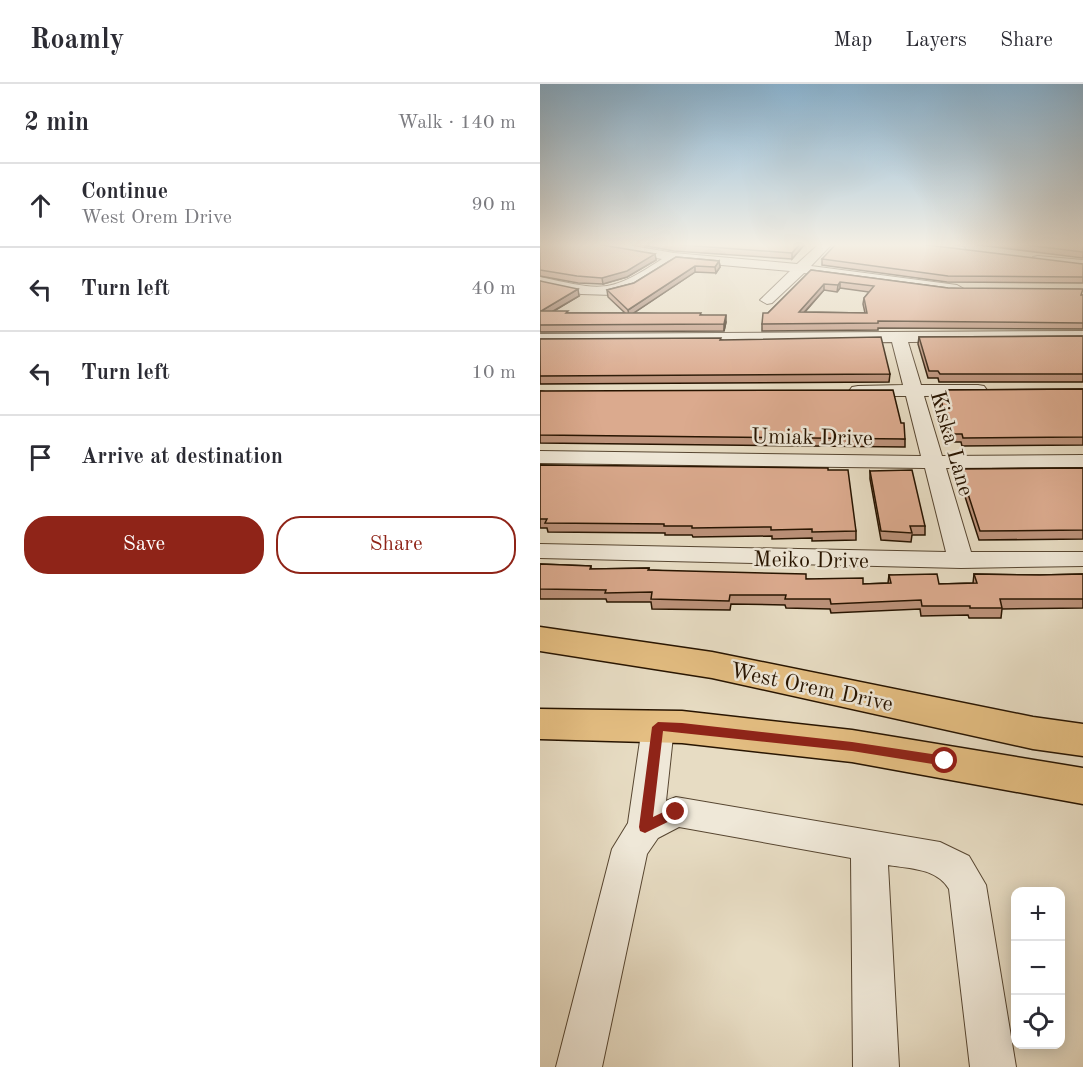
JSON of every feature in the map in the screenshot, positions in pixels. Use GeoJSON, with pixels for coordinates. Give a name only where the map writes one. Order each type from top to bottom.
{"type":"FeatureCollection","features":[{"type":"Feature","properties":{"kind":"main road","name":"West Orem Drive"},"geometry":{"type":"LineString","coordinates":[[540,639],[712,665],[1033,733],[1083,740]]}},
{"type":"Feature","properties":{"kind":"main road"},"geometry":{"type":"LineString","coordinates":[[540,724],[682,727],[852,746],[1083,786]]}},
{"type":"Feature","properties":{"kind":"street"},"geometry":{"type":"LineString","coordinates":[[582,290],[592,292],[615,290]]}},
{"type":"Feature","properties":{"kind":"street"},"geometry":{"type":"LineString","coordinates":[[767,300],[777,290]]}},
{"type":"Feature","properties":{"kind":"street"},"geometry":{"type":"LineString","coordinates":[[540,339],[1083,336]]}},
{"type":"Feature","properties":{"kind":"street","name":"Kiska Lane"},"geometry":{"type":"LineString","coordinates":[[899,337],[961,561]]}},
{"type":"Feature","properties":{"kind":"street"},"geometry":{"type":"LineString","coordinates":[[843,391],[993,390]]}},
{"type":"Feature","properties":{"kind":"street","name":"Umiak Drive"},"geometry":{"type":"LineString","coordinates":[[540,457],[933,462],[1083,461]]}},
{"type":"Feature","properties":{"kind":"street","name":"Meiko Drive"},"geometry":{"type":"LineString","coordinates":[[540,551],[961,561],[1083,559]]}},
{"type":"Feature","properties":{"kind":"street"},"geometry":{"type":"LineString","coordinates":[[579,1067],[630,849],[645,827],[658,727]]}},
{"type":"Feature","properties":{"kind":"street"},"geometry":{"type":"LineString","coordinates":[[645,827],[676,812],[940,858],[956,868],[967,885],[993,1067]]}},
{"type":"Feature","properties":{"kind":"street"},"geometry":{"type":"LineString","coordinates":[[869,846],[876,1067]]}},
{"type":"Feature","properties":{"kind":"building"},"geometry":{"type":"Polygon","coordinates":[[[540,290],[577,290],[541,311],[726,315],[724,324],[540,325],[540,290]]]}},
{"type":"Feature","properties":{"kind":"building"},"geometry":{"type":"Polygon","coordinates":[[[607,290],[659,290],[628,310],[607,290]]]}},
{"type":"Feature","properties":{"kind":"building"},"geometry":{"type":"Polygon","coordinates":[[[791,290],[819,290],[799,312],[867,313],[864,298],[871,290],[1083,290],[1083,323],[878,321],[878,323],[762,324],[763,313],[768,313],[791,290]]]}},
{"type":"Feature","properties":{"kind":"building"},"geometry":{"type":"Polygon","coordinates":[[[1083,336],[1083,374],[940,374],[938,371],[929,371],[919,337],[1083,336]]]}},
{"type":"Feature","properties":{"kind":"building"},"geometry":{"type":"Polygon","coordinates":[[[881,337],[890,374],[540,376],[540,339],[721,338],[720,340],[881,337]]]}},
{"type":"Feature","properties":{"kind":"building"},"geometry":{"type":"Polygon","coordinates":[[[1083,389],[1083,437],[963,438],[962,434],[949,434],[941,399],[949,399],[945,390],[1083,389]]]}},
{"type":"Feature","properties":{"kind":"building"},"geometry":{"type":"Polygon","coordinates":[[[893,390],[901,423],[904,423],[905,439],[540,435],[540,391],[893,390]]]}},
{"type":"Feature","properties":{"kind":"building"},"geometry":{"type":"Polygon","coordinates":[[[540,465],[848,470],[856,531],[812,532],[812,529],[771,530],[771,527],[692,528],[692,526],[664,526],[664,524],[545,523],[547,519],[540,519],[540,465]]]}},
{"type":"Feature","properties":{"kind":"building"},"geometry":{"type":"Polygon","coordinates":[[[1083,468],[1083,530],[980,531],[960,469],[1083,468]]]}},
{"type":"Feature","properties":{"kind":"building"},"geometry":{"type":"Polygon","coordinates":[[[912,470],[925,526],[910,526],[912,533],[881,531],[870,471],[912,470]]]}},
{"type":"Feature","properties":{"kind":"building"},"geometry":{"type":"Polygon","coordinates":[[[540,564],[591,566],[590,569],[649,568],[648,570],[806,574],[806,579],[863,578],[863,584],[891,583],[889,575],[937,574],[939,584],[977,583],[974,574],[1083,574],[1083,599],[1000,599],[1002,608],[970,608],[970,606],[922,606],[921,600],[831,604],[830,599],[785,599],[786,595],[730,595],[729,601],[651,599],[652,592],[605,593],[606,590],[540,589],[540,564]]]}},
{"type":"Feature","properties":{"kind":"route"},"geometry":{"type":"LineString","coordinates":[[676,812],[645,827],[658,727],[682,727],[852,746],[945,761]]}}]}
